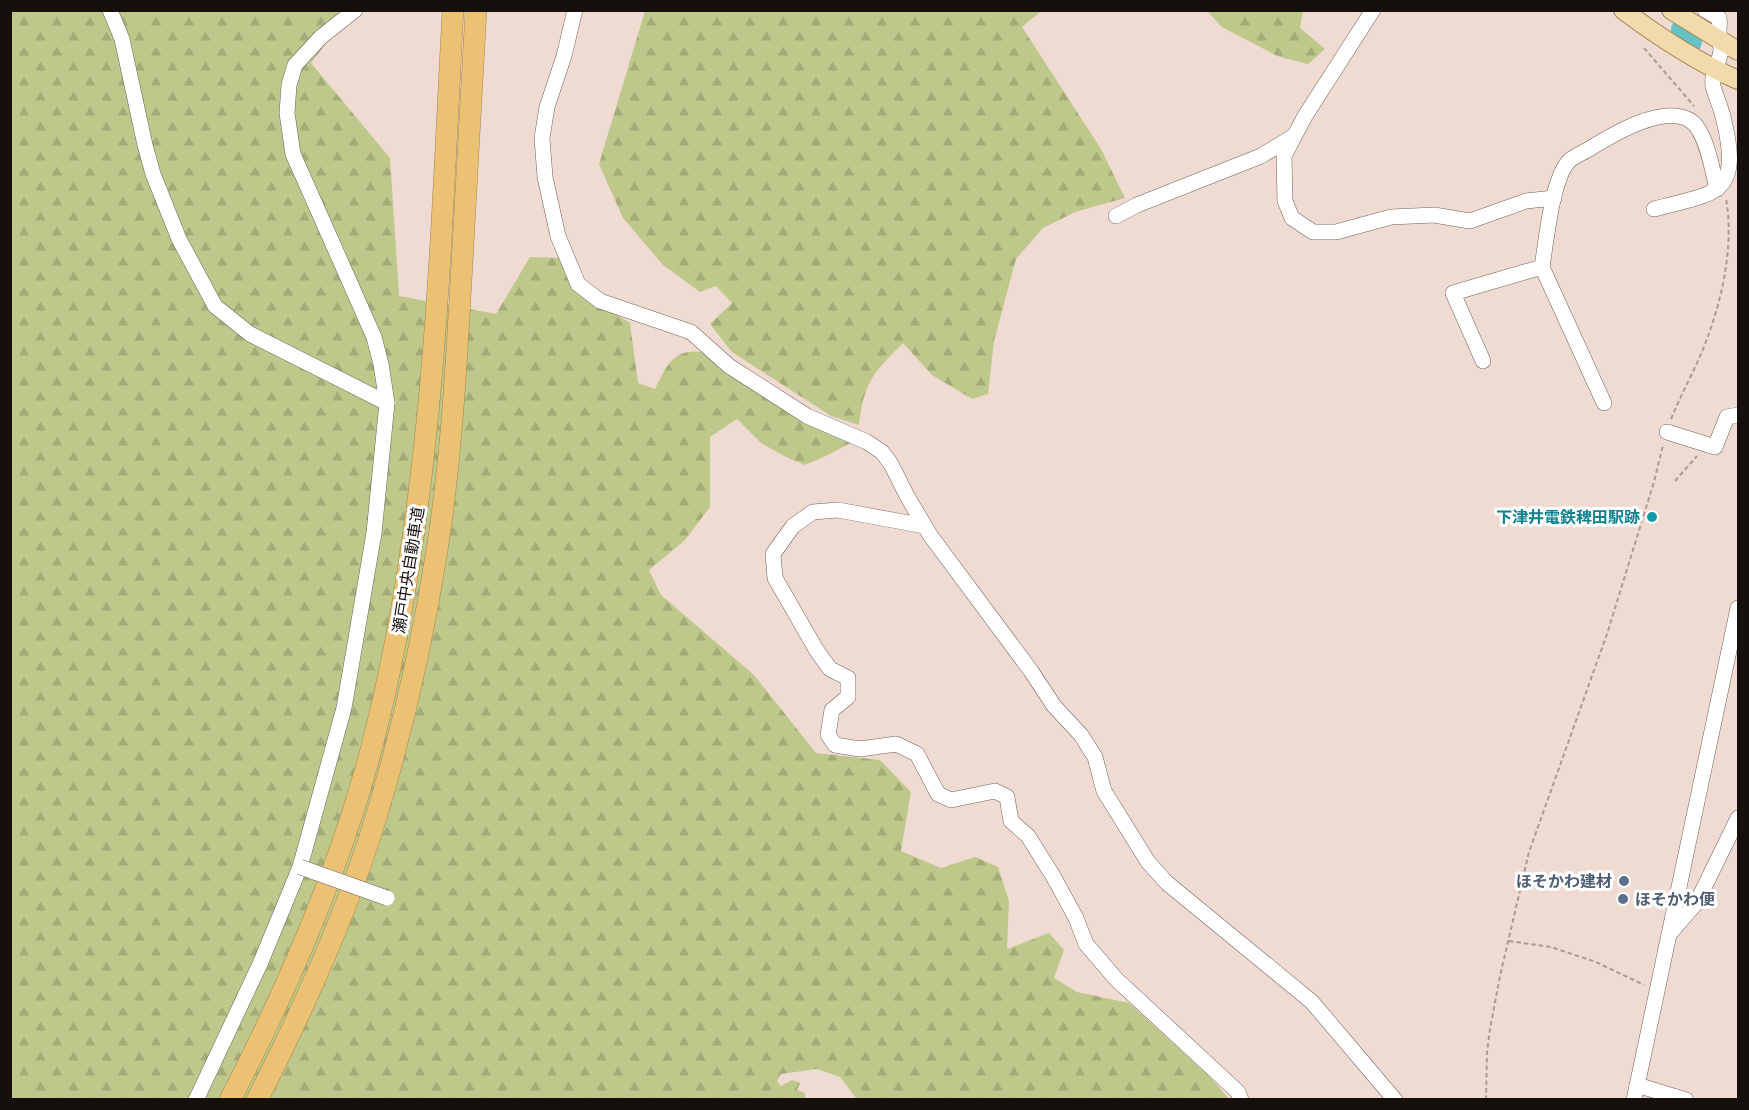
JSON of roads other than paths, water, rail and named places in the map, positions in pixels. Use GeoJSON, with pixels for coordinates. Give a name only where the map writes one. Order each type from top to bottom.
{"type":"FeatureCollection","features":[{"type":"Feature","properties":{"kind":"highway","name":"瀬戸中央自動車道"},"geometry":{"type":"LineString","coordinates":[[230,1100],[268,1025],[318,909],[353,810],[378,724],[396,641],[413,548],[433,367],[453,10]]}},
{"type":"Feature","properties":{"kind":"highway","name":"瀬戸中央自動車道"},"geometry":{"type":"LineString","coordinates":[[257,1100],[290,1035],[341,916],[376,816],[400,730],[420,644],[448,472],[476,10]]}},
{"type":"Feature","properties":{"kind":"main road"},"geometry":{"type":"LineString","coordinates":[[1623,10],[1651,32],[1715,70],[1738,80]]}},
{"type":"Feature","properties":{"kind":"main road"},"geometry":{"type":"LineString","coordinates":[[1671,10],[1738,51]]}},
{"type":"Feature","properties":{"kind":"street"},"geometry":{"type":"LineString","coordinates":[[110,10],[122,39],[144,145],[153,174],[179,239],[215,306],[250,334],[387,403]]}},
{"type":"Feature","properties":{"kind":"street"},"geometry":{"type":"LineString","coordinates":[[196,1100],[260,964],[300,867],[344,708],[374,533],[387,403],[381,364],[374,337],[293,154],[287,112],[289,85],[295,65],[321,37],[355,10]]}},
{"type":"Feature","properties":{"kind":"street"},"geometry":{"type":"LineString","coordinates":[[575,10],[564,56],[547,107],[542,138],[545,177],[558,236],[578,284],[600,301],[692,332],[729,366],[807,416],[845,431],[882,452],[925,526],[967,587],[1031,671],[1054,706],[1086,742],[1095,757],[1104,791],[1148,862],[1167,883],[1312,1002],[1395,1100]]}},
{"type":"Feature","properties":{"kind":"street"},"geometry":{"type":"LineString","coordinates":[[1373,10],[1284,156],[1285,201],[1292,218],[1313,232],[1336,232],[1391,217],[1434,215],[1470,221],[1526,201],[1554,198]]}},
{"type":"Feature","properties":{"kind":"street"},"geometry":{"type":"LineString","coordinates":[[1654,210],[1709,194],[1720,186],[1729,173],[1730,163],[1725,124],[1713,85],[1721,50],[1719,18],[1705,10]]}},
{"type":"Feature","properties":{"kind":"street"},"geometry":{"type":"LineString","coordinates":[[1604,404],[1542,267],[1560,176],[1569,161],[1626,128],[1667,116],[1680,116],[1692,121],[1700,131],[1720,186]]}},
{"type":"Feature","properties":{"kind":"street"},"geometry":{"type":"LineString","coordinates":[[1116,216],[1137,205],[1261,156],[1295,136]]}},
{"type":"Feature","properties":{"kind":"street"},"geometry":{"type":"LineString","coordinates":[[1483,361],[1453,293],[1542,267]]}},
{"type":"Feature","properties":{"kind":"street"},"geometry":{"type":"LineString","coordinates":[[1666,432],[1715,447],[1727,417],[1738,415]]}},
{"type":"Feature","properties":{"kind":"street"},"geometry":{"type":"LineString","coordinates":[[925,526],[838,510],[813,512],[793,526],[773,554],[775,578],[817,651],[830,669],[848,678],[848,697],[832,710],[828,735],[835,745],[860,749],[896,744],[917,754],[938,794],[951,800],[995,791],[1007,797],[1011,821],[1028,836],[1053,876],[1076,918],[1086,944],[1116,979],[1238,1092],[1241,1100]]}},
{"type":"Feature","properties":{"kind":"street"},"geometry":{"type":"LineString","coordinates":[[1686,1100],[1636,1092],[1738,608]]}},
{"type":"Feature","properties":{"kind":"street"},"geometry":{"type":"LineString","coordinates":[[1670,934],[1697,902],[1738,818]]}},
{"type":"Feature","properties":{"kind":"street"},"geometry":{"type":"LineString","coordinates":[[300,867],[387,898]]}},
{"type":"Feature","properties":{"kind":"waterway"},"geometry":{"type":"LineString","coordinates":[[1684,30],[1689,41]]}},
{"type":"Feature","properties":{"kind":"place","name":"下津井電鉄稗田駅跡"},"geometry":{"type":"Point","coordinates":[1652,517]}},
{"type":"Feature","properties":{"kind":"place","name":"ほそかわ建材"},"geometry":{"type":"Point","coordinates":[1624,881]}},
{"type":"Feature","properties":{"kind":"place","name":"ほそかわ便"},"geometry":{"type":"Point","coordinates":[1623,899]}}]}
